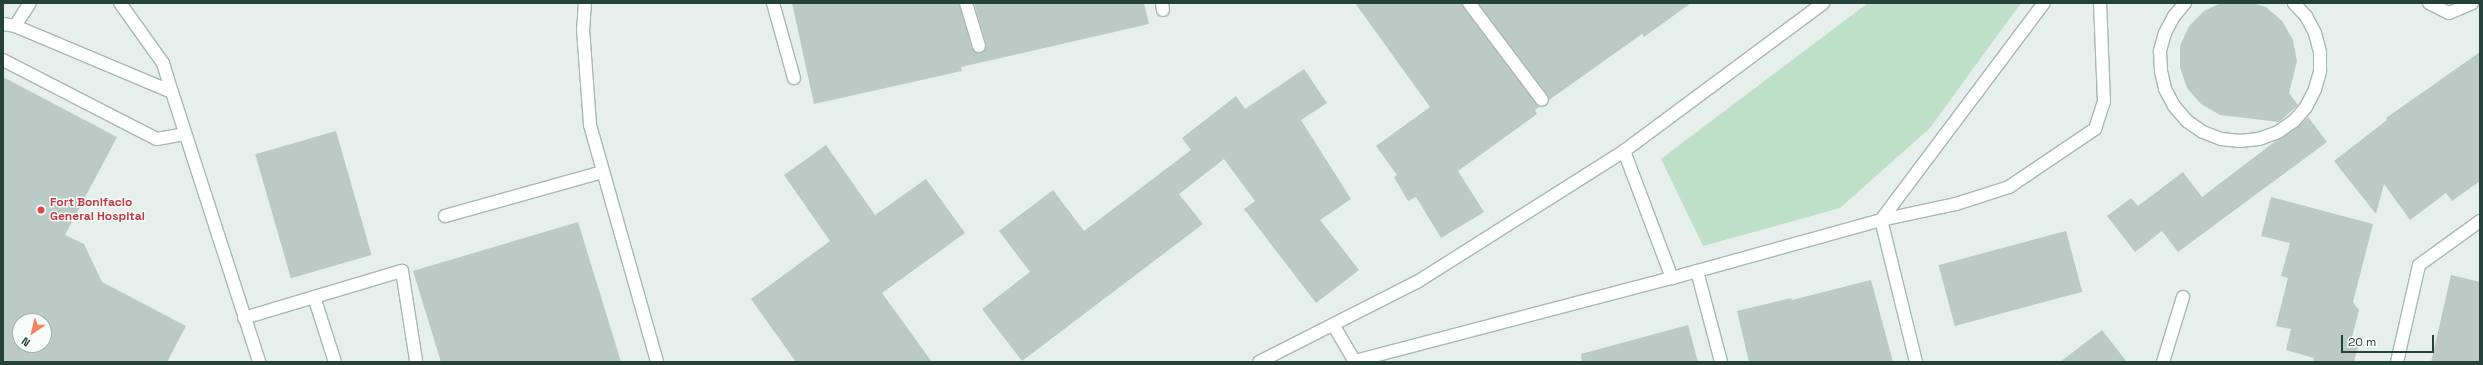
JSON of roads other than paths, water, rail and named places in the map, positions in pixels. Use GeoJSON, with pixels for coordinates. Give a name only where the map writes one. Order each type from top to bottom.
{"type":"FeatureCollection","features":[{"type":"Feature","properties":{"kind":"street"},"geometry":{"type":"LineString","coordinates":[[15,26],[30,3]]}},
{"type":"Feature","properties":{"kind":"street"},"geometry":{"type":"LineString","coordinates":[[120,3],[163,63],[259,362]]}},
{"type":"Feature","properties":{"kind":"street"},"geometry":{"type":"LineString","coordinates":[[585,3],[583,29],[590,125],[657,362]]}},
{"type":"Feature","properties":{"kind":"street"},"geometry":{"type":"LineString","coordinates":[[773,3],[794,78]]}},
{"type":"Feature","properties":{"kind":"street"},"geometry":{"type":"LineString","coordinates":[[966,3],[979,46]]}},
{"type":"Feature","properties":{"kind":"street"},"geometry":{"type":"LineString","coordinates":[[1469,3],[1542,100]]}},
{"type":"Feature","properties":{"kind":"street"},"geometry":{"type":"LineString","coordinates":[[1259,362],[1334,326],[1417,282],[1624,151],[1823,3]]}},
{"type":"Feature","properties":{"kind":"street"},"geometry":{"type":"LineString","coordinates":[[1881,220],[2044,3]]}},
{"type":"Feature","properties":{"kind":"street"},"geometry":{"type":"LineString","coordinates":[[1334,326],[1355,362],[1672,278],[1881,220],[1956,204],[2009,187],[2095,129],[2104,102],[2100,3]]}},
{"type":"Feature","properties":{"kind":"street"},"geometry":{"type":"LineString","coordinates":[[2185,3],[2174,16],[2165,33],[2160,51],[2160,71],[2165,89],[2174,106],[2192,125],[2203,132],[2222,139],[2240,141],[2272,134],[2294,121],[2306,107],[2315,90],[2320,71],[2320,52],[2315,33],[2306,16],[2294,3]]}},
{"type":"Feature","properties":{"kind":"street"},"geometry":{"type":"LineString","coordinates":[[2429,3],[2449,12],[2472,3]]}},
{"type":"Feature","properties":{"kind":"street"},"geometry":{"type":"LineString","coordinates":[[3,24],[15,26],[172,92]]}},
{"type":"Feature","properties":{"kind":"street"},"geometry":{"type":"LineString","coordinates":[[3,60],[157,139],[185,134]]}},
{"type":"Feature","properties":{"kind":"street"},"geometry":{"type":"LineString","coordinates":[[1624,151],[1672,278]]}},
{"type":"Feature","properties":{"kind":"street"},"geometry":{"type":"LineString","coordinates":[[445,216],[603,172]]}},
{"type":"Feature","properties":{"kind":"street"},"geometry":{"type":"LineString","coordinates":[[1881,220],[1916,362]]}},
{"type":"Feature","properties":{"kind":"street"},"geometry":{"type":"LineString","coordinates":[[2397,362],[2419,265],[2480,221]]}},
{"type":"Feature","properties":{"kind":"street"},"geometry":{"type":"LineString","coordinates":[[244,318],[402,271],[416,360]]}},
{"type":"Feature","properties":{"kind":"street"},"geometry":{"type":"LineString","coordinates":[[1697,271],[1721,362]]}},
{"type":"Feature","properties":{"kind":"street"},"geometry":{"type":"LineString","coordinates":[[2163,362],[2183,296]]}},
{"type":"Feature","properties":{"kind":"street"},"geometry":{"type":"LineString","coordinates":[[314,297],[335,362]]}},
{"type":"Feature","properties":{"kind":"place","name":"Fort Bonifacio General Hospital"},"geometry":{"type":"Point","coordinates":[41,210]}}]}
